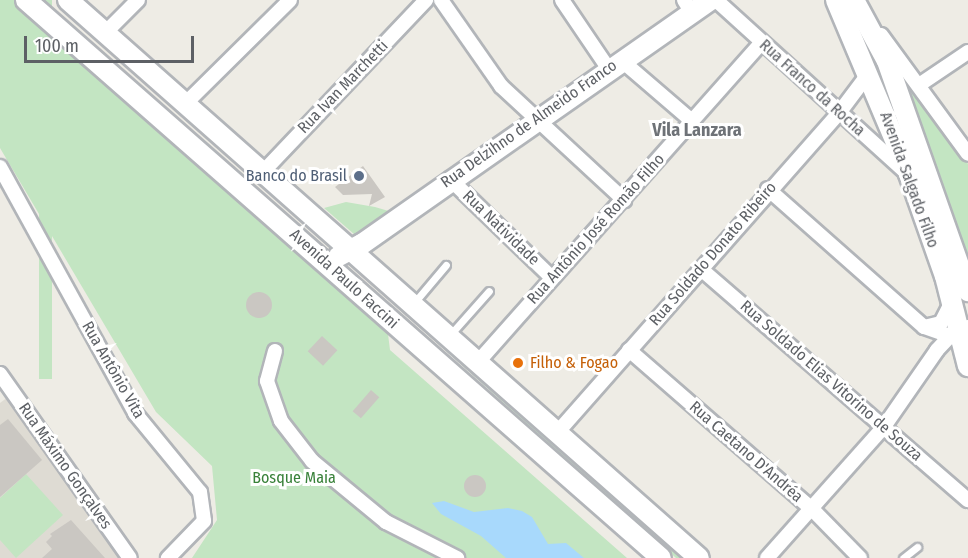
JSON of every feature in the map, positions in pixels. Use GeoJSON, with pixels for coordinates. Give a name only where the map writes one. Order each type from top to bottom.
{"type":"FeatureCollection","features":[{"type":"Feature","properties":{"kind":"main road","name":"Avenida Paulo Faccini"},"geometry":{"type":"LineString","coordinates":[[26,0],[661,558]]}},
{"type":"Feature","properties":{"kind":"main road","name":"Avenida Paulo Faccini"},"geometry":{"type":"LineString","coordinates":[[68,0],[261,174],[429,318],[556,434],[699,558]]}},
{"type":"Feature","properties":{"kind":"main road","name":"Rua Delzihno de Almeido Franco"},"geometry":{"type":"LineString","coordinates":[[351,252],[450,179],[615,64],[688,6],[710,0]]}},
{"type":"Feature","properties":{"kind":"main road","name":"Avenida Salgado Filho"},"geometry":{"type":"LineString","coordinates":[[836,0],[909,174],[958,270]]}},
{"type":"Feature","properties":{"kind":"main road","name":"Avenida Salgado Filho"},"geometry":{"type":"LineString","coordinates":[[855,0],[887,61],[958,270],[959,331],[967,361]]}},
{"type":"Feature","properties":{"kind":"main road"},"geometry":{"type":"LineString","coordinates":[[319,257],[351,252]]}},
{"type":"Feature","properties":{"kind":"main road"},"geometry":{"type":"LineString","coordinates":[[387,317],[394,303],[403,302],[429,318]]}},
{"type":"Feature","properties":{"kind":"street"},"geometry":{"type":"LineString","coordinates":[[104,34],[138,0]]}},
{"type":"Feature","properties":{"kind":"street"},"geometry":{"type":"LineString","coordinates":[[184,105],[290,0]]}},
{"type":"Feature","properties":{"kind":"street","name":"Rua Ivan Marchetti"},"geometry":{"type":"LineString","coordinates":[[261,174],[426,0]]}},
{"type":"Feature","properties":{"kind":"street"},"geometry":{"type":"LineString","coordinates":[[441,0],[501,86],[534,120],[624,200]]}},
{"type":"Feature","properties":{"kind":"street"},"geometry":{"type":"LineString","coordinates":[[562,0],[615,64],[692,121]]}},
{"type":"Feature","properties":{"kind":"street","name":"Rua Franco da Rocha"},"geometry":{"type":"LineString","coordinates":[[716,0],[761,43],[909,174]]}},
{"type":"Feature","properties":{"kind":"street"},"geometry":{"type":"LineString","coordinates":[[855,0],[968,154]]}},
{"type":"Feature","properties":{"kind":"street","name":"Rua Antônio José Romão Filho"},"geometry":{"type":"LineString","coordinates":[[478,362],[551,277],[624,200],[761,43]]}},
{"type":"Feature","properties":{"kind":"street"},"geometry":{"type":"LineString","coordinates":[[919,85],[968,52]]}},
{"type":"Feature","properties":{"kind":"street","name":"Rua Soldado Donato Ribeiro"},"geometry":{"type":"LineString","coordinates":[[556,434],[768,189],[839,113],[868,73]]}},
{"type":"Feature","properties":{"kind":"street","name":"Rua Antônio Vita"},"geometry":{"type":"LineString","coordinates":[[0,167],[4,184],[135,413],[200,492],[204,521],[168,558]]}},
{"type":"Feature","properties":{"kind":"street","name":"Rua Natividade"},"geometry":{"type":"LineString","coordinates":[[450,179],[551,277]]}},
{"type":"Feature","properties":{"kind":"street"},"geometry":{"type":"LineString","coordinates":[[768,189],[924,327],[959,331]]}},
{"type":"Feature","properties":{"kind":"street","name":"Rua Soldado Elias Vitorino de Souza"},"geometry":{"type":"LineString","coordinates":[[700,269],[883,428],[966,496]]}},
{"type":"Feature","properties":{"kind":"street"},"geometry":{"type":"LineString","coordinates":[[924,327],[941,323],[960,296]]}},
{"type":"Feature","properties":{"kind":"street"},"geometry":{"type":"LineString","coordinates":[[767,558],[883,428],[937,350],[959,331]]}},
{"type":"Feature","properties":{"kind":"street"},"geometry":{"type":"LineString","coordinates":[[937,350],[953,349],[967,361]]}},
{"type":"Feature","properties":{"kind":"street","name":"Rua Caetano D'Andréa"},"geometry":{"type":"LineString","coordinates":[[629,350],[811,508],[860,558]]}},
{"type":"Feature","properties":{"kind":"street"},"geometry":{"type":"LineString","coordinates":[[272,356],[267,381],[281,421],[312,461],[386,522],[458,558]]}},
{"type":"Feature","properties":{"kind":"street","name":"Rua Máximo Gonçalves"},"geometry":{"type":"LineString","coordinates":[[2,382],[130,558]]}},
{"type":"Feature","properties":{"kind":"lane"},"geometry":{"type":"LineString","coordinates":[[413,304],[446,265]]}},
{"type":"Feature","properties":{"kind":"lane"},"geometry":{"type":"LineString","coordinates":[[449,336],[489,291]]}},
{"type":"Feature","properties":{"kind":"lane"},"geometry":{"type":"LineString","coordinates":[[903,558],[917,547]]}},
{"type":"Feature","properties":{"kind":"shaded area"},"geometry":{"type":"Polygon","coordinates":[[[8,397],[119,558],[0,558],[0,403],[8,397]]]}},
{"type":"Feature","properties":{"kind":"green space","name":"Bosque Maia"},"geometry":{"type":"Polygon","coordinates":[[[0,0],[19,0],[98,77],[388,334],[390,350],[627,558],[192,558],[217,520],[212,466],[156,412],[0,148],[0,0]]]}},
{"type":"Feature","properties":{"kind":"green space"},"geometry":{"type":"Polygon","coordinates":[[[39,0],[52,0],[52,379],[39,379],[39,0]]]}},
{"type":"Feature","properties":{"kind":"green space"},"geometry":{"type":"Polygon","coordinates":[[[891,55],[968,164],[968,259],[965,261],[891,55]]]}},
{"type":"Feature","properties":{"kind":"green space"},"geometry":{"type":"Polygon","coordinates":[[[346,202],[392,212],[355,235],[324,208],[346,202]]]}},
{"type":"Feature","properties":{"kind":"green space"},"geometry":{"type":"Polygon","coordinates":[[[404,313],[426,322],[691,558],[676,558],[404,313]]]}},
{"type":"Feature","properties":{"kind":"green space"},"geometry":{"type":"Polygon","coordinates":[[[26,474],[63,515],[16,558],[0,540],[0,498],[26,474]]]}},
{"type":"Feature","properties":{"kind":"water"},"geometry":{"type":"Polygon","coordinates":[[[444,501],[474,512],[508,508],[522,511],[532,517],[548,544],[566,543],[584,558],[506,558],[481,536],[441,514],[432,503],[444,501]]]}},
{"type":"Feature","properties":{"kind":"building","name":"Banco do Brasil"},"geometry":{"type":"Polygon","coordinates":[[[363,166],[385,197],[369,206],[372,194],[343,195],[335,187],[363,166]]]}},
{"type":"Feature","properties":{"kind":"building"},"geometry":{"type":"Polygon","coordinates":[[[259,292],[268,296],[272,305],[268,314],[259,318],[250,314],[246,305],[250,296],[259,292]]]}},
{"type":"Feature","properties":{"kind":"building"},"geometry":{"type":"Polygon","coordinates":[[[322,336],[337,350],[323,366],[308,351],[322,336]]]}},
{"type":"Feature","properties":{"kind":"building"},"geometry":{"type":"Polygon","coordinates":[[[371,390],[379,397],[361,418],[353,411],[371,390]]]}},
{"type":"Feature","properties":{"kind":"building"},"geometry":{"type":"Polygon","coordinates":[[[8,419],[42,460],[0,497],[0,425],[8,419]]]}},
{"type":"Feature","properties":{"kind":"building"},"geometry":{"type":"Polygon","coordinates":[[[475,475],[483,478],[486,486],[483,494],[475,497],[467,494],[464,486],[467,478],[475,475]]]}},
{"type":"Feature","properties":{"kind":"building"},"geometry":{"type":"Polygon","coordinates":[[[71,520],[105,558],[42,558],[52,549],[46,542],[52,536],[50,534],[71,520]]]}},
{"type":"Feature","properties":{"kind":"place","name":"Banco do Brasil"},"geometry":{"type":"Point","coordinates":[359,176]}},
{"type":"Feature","properties":{"kind":"place","name":"Filho & Fogao"},"geometry":{"type":"Point","coordinates":[518,363]}},
{"type":"Feature","properties":{"kind":"district","name":"Vila Lanzara"},"geometry":{"type":"Point","coordinates":[697,130]}}]}
